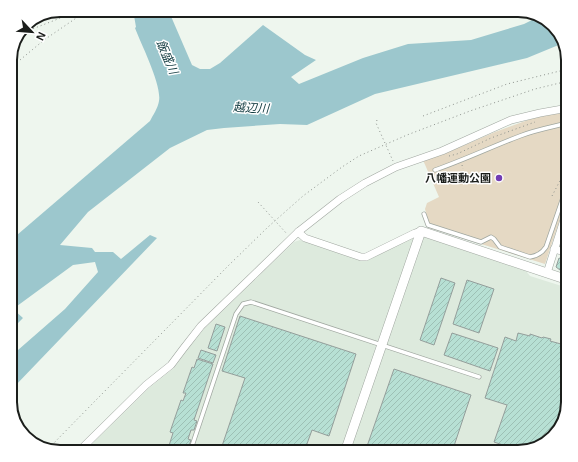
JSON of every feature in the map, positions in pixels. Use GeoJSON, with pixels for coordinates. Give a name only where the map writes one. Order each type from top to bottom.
{"type":"FeatureCollection","features":[{"type":"Feature","properties":{"kind":"street"},"geometry":{"type":"LineString","coordinates":[[85,445],[146,385],[171,365],[201,326],[298,232],[349,193],[396,167],[442,151],[511,120],[561,109]]}},
{"type":"Feature","properties":{"kind":"street"},"geometry":{"type":"LineString","coordinates":[[547,273],[561,228]]}},
{"type":"Feature","properties":{"kind":"street"},"geometry":{"type":"LineString","coordinates":[[298,232],[305,238],[361,257],[366,257],[415,233],[425,230],[561,278]]}},
{"type":"Feature","properties":{"kind":"street"},"geometry":{"type":"LineString","coordinates":[[347,445],[381,345],[425,230]]}},
{"type":"Feature","properties":{"kind":"street"},"geometry":{"type":"LineString","coordinates":[[554,248],[561,250]]}},
{"type":"Feature","properties":{"kind":"lane"},"geometry":{"type":"LineString","coordinates":[[435,170],[521,135],[561,125]]}},
{"type":"Feature","properties":{"kind":"lane"},"geometry":{"type":"LineString","coordinates":[[424,214],[425,230],[481,242],[491,237],[494,238],[500,248],[530,257],[543,252],[546,247],[561,203]]}},
{"type":"Feature","properties":{"kind":"lane"},"geometry":{"type":"LineString","coordinates":[[192,445],[236,314],[244,304],[251,302],[479,377]]}},
{"type":"Feature","properties":{"kind":"path"},"geometry":{"type":"LineString","coordinates":[[30,30],[63,17]]}},
{"type":"Feature","properties":{"kind":"path"},"geometry":{"type":"LineString","coordinates":[[20,60],[44,40],[78,17]]}},
{"type":"Feature","properties":{"kind":"path"},"geometry":{"type":"LineString","coordinates":[[423,116],[507,84],[561,71]]}},
{"type":"Feature","properties":{"kind":"path"},"geometry":{"type":"LineString","coordinates":[[377,120],[376,123],[394,162]]}},
{"type":"Feature","properties":{"kind":"path"},"geometry":{"type":"LineString","coordinates":[[444,158],[457,154],[491,138],[539,121],[541,129]]}},
{"type":"Feature","properties":{"kind":"path"},"geometry":{"type":"LineString","coordinates":[[552,196],[561,179]]}},
{"type":"Feature","properties":{"kind":"path"},"geometry":{"type":"LineString","coordinates":[[258,202],[288,234]]}},
{"type":"Feature","properties":{"kind":"shaded area","name":"八幡運動公園"},"geometry":{"type":"Polygon","coordinates":[[[561,112],[561,216],[545,264],[430,228],[425,209],[427,203],[439,197],[423,160],[539,116],[561,112]]]}},
{"type":"Feature","properties":{"kind":"shaded area"},"geometry":{"type":"Polygon","coordinates":[[[419,235],[526,271],[530,276],[561,286],[561,402],[559,416],[550,430],[537,441],[524,445],[91,445],[149,388],[174,368],[204,329],[294,242],[300,240],[361,261],[366,261],[419,235]]]}},
{"type":"Feature","properties":{"kind":"water"},"geometry":{"type":"Polygon","coordinates":[[[134,17],[171,17],[192,65],[200,69],[210,69],[220,63],[263,25],[305,55],[316,60],[291,77],[299,84],[363,58],[408,44],[471,40],[524,24],[533,20],[546,28],[552,34],[559,45],[527,58],[375,94],[307,125],[280,124],[207,130],[170,148],[88,212],[60,245],[92,248],[95,252],[113,252],[121,259],[150,235],[157,238],[17,384],[17,351],[65,309],[98,272],[95,262],[73,265],[17,306],[17,235],[150,121],[157,109],[159,94],[157,85],[135,28],[134,17]]]}},
{"type":"Feature","properties":{"kind":"water"},"geometry":{"type":"Polygon","coordinates":[[[17,313],[23,318],[17,324],[17,313]]]}},
{"type":"Feature","properties":{"kind":"building"},"geometry":{"type":"Polygon","coordinates":[[[559,258],[561,259],[560,270],[556,267],[559,258]]]}},
{"type":"Feature","properties":{"kind":"building"},"geometry":{"type":"Polygon","coordinates":[[[441,278],[455,283],[434,345],[420,340],[441,278]]]}},
{"type":"Feature","properties":{"kind":"building"},"geometry":{"type":"Polygon","coordinates":[[[467,280],[494,289],[479,333],[453,324],[467,280]]]}},
{"type":"Feature","properties":{"kind":"building"},"geometry":{"type":"Polygon","coordinates":[[[240,316],[356,354],[329,436],[312,430],[307,445],[222,445],[245,378],[222,371],[240,316]]]}},
{"type":"Feature","properties":{"kind":"building"},"geometry":{"type":"Polygon","coordinates":[[[216,324],[225,327],[217,351],[208,348],[216,324]]]}},
{"type":"Feature","properties":{"kind":"building"},"geometry":{"type":"Polygon","coordinates":[[[452,333],[498,348],[490,371],[444,355],[452,333]]]}},
{"type":"Feature","properties":{"kind":"building"},"geometry":{"type":"Polygon","coordinates":[[[518,333],[551,339],[550,341],[561,344],[560,411],[555,424],[537,441],[524,445],[503,445],[494,442],[507,405],[485,398],[505,337],[516,341],[518,333]]]}},
{"type":"Feature","properties":{"kind":"building"},"geometry":{"type":"Polygon","coordinates":[[[201,350],[216,355],[213,363],[198,358],[201,350]]]}},
{"type":"Feature","properties":{"kind":"building"},"geometry":{"type":"Polygon","coordinates":[[[197,359],[213,364],[194,420],[197,421],[194,430],[191,430],[188,439],[191,440],[189,445],[169,445],[173,433],[170,432],[181,400],[183,401],[186,393],[183,393],[192,367],[194,368],[197,359]]]}},
{"type":"Feature","properties":{"kind":"building"},"geometry":{"type":"Polygon","coordinates":[[[394,369],[471,395],[454,445],[367,445],[394,369]]]}},
{"type":"Feature","properties":{"kind":"place","name":"八幡運動公園"},"geometry":{"type":"Point","coordinates":[499,178]}},
{"type":"Feature","properties":{"kind":"water label","name":"飯盛川"},"geometry":{"type":"Point","coordinates":[167,57]}},
{"type":"Feature","properties":{"kind":"water label","name":"越辺川"},"geometry":{"type":"Point","coordinates":[251,108]}}]}
